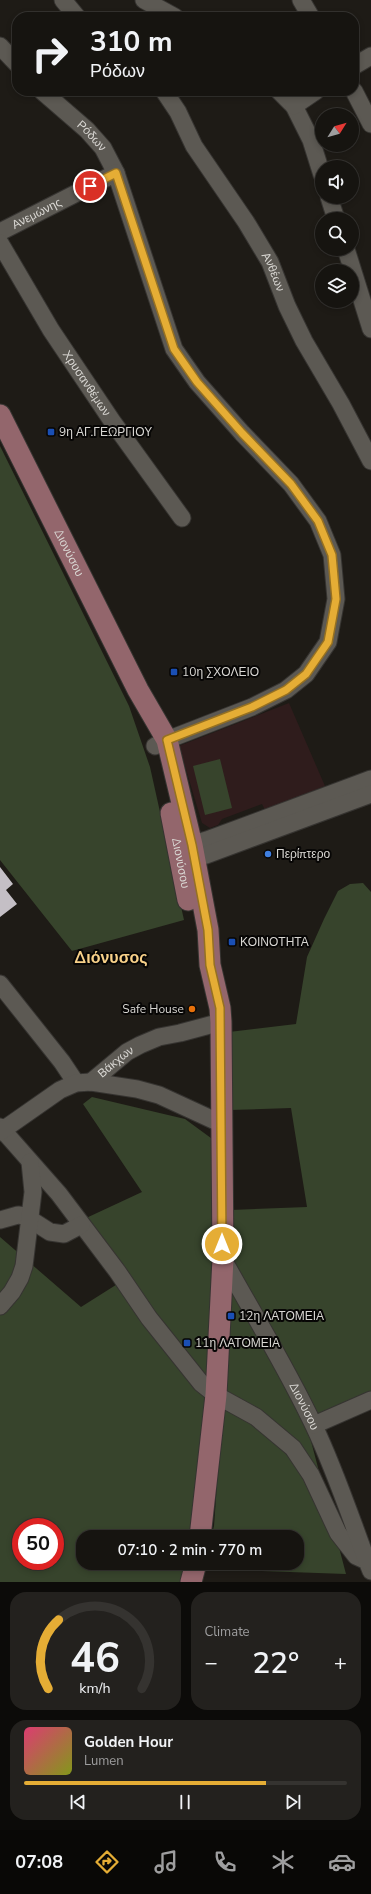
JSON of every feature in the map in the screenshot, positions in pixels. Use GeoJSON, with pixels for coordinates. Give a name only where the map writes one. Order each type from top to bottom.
{"type":"FeatureCollection","features":[{"type":"Feature","properties":{"kind":"main road","name":"Διονύσου"},"geometry":{"type":"LineString","coordinates":[[0,415],[138,690],[161,743],[166,786],[186,853],[195,926],[210,965],[220,1008],[223,1258],[216,1395],[201,1530]]}},
{"type":"Feature","properties":{"kind":"main road"},"geometry":{"type":"LineString","coordinates":[[191,1582],[194,1570]]}},
{"type":"Feature","properties":{"kind":"street"},"geometry":{"type":"LineString","coordinates":[[63,0],[72,12]]}},
{"type":"Feature","properties":{"kind":"street"},"geometry":{"type":"LineString","coordinates":[[144,0],[166,12]]}},
{"type":"Feature","properties":{"kind":"street"},"geometry":{"type":"LineString","coordinates":[[301,0],[308,12]]}},
{"type":"Feature","properties":{"kind":"street"},"geometry":{"type":"LineString","coordinates":[[0,46],[12,59]]}},
{"type":"Feature","properties":{"kind":"street"},"geometry":{"type":"LineString","coordinates":[[359,63],[371,56]]}},
{"type":"Feature","properties":{"kind":"street","name":"Ρόδων"},"geometry":{"type":"LineString","coordinates":[[48,96],[87,130],[103,148],[116,173],[174,349],[197,382],[242,433],[291,484],[318,521],[332,555],[336,599],[328,642],[306,674],[286,690],[252,707],[161,743]]}},
{"type":"Feature","properties":{"kind":"street","name":"Ανθέων"},"geometry":{"type":"LineString","coordinates":[[167,96],[178,112],[194,146],[246,222],[270,262],[287,306],[304,342],[341,404],[371,461]]}},
{"type":"Feature","properties":{"kind":"street"},"geometry":{"type":"LineString","coordinates":[[284,96],[294,106],[311,140],[317,160]]}},
{"type":"Feature","properties":{"kind":"street"},"geometry":{"type":"LineString","coordinates":[[294,106],[309,96]]}},
{"type":"Feature","properties":{"kind":"street"},"geometry":{"type":"LineString","coordinates":[[357,96],[371,124]]}},
{"type":"Feature","properties":{"kind":"street","name":"Ανεμώνης"},"geometry":{"type":"LineString","coordinates":[[0,232],[116,173]]}},
{"type":"Feature","properties":{"kind":"street","name":"Χρυσανθέμων"},"geometry":{"type":"LineString","coordinates":[[0,243],[51,330],[127,443],[182,518]]}},
{"type":"Feature","properties":{"kind":"street"},"geometry":{"type":"LineString","coordinates":[[348,256],[371,329]]}},
{"type":"Feature","properties":{"kind":"street"},"geometry":{"type":"LineString","coordinates":[[186,853],[371,779]]}},
{"type":"Feature","properties":{"kind":"street"},"geometry":{"type":"LineString","coordinates":[[186,853],[371,794]]}},
{"type":"Feature","properties":{"kind":"street"},"geometry":{"type":"LineString","coordinates":[[0,984],[58,1057],[84,1082],[137,1089],[159,1095],[222,1124]]}},
{"type":"Feature","properties":{"kind":"street","name":"Βάκχων"},"geometry":{"type":"LineString","coordinates":[[1,1130],[51,1096],[84,1082],[127,1052],[140,1045],[159,1037],[221,1022]]}},
{"type":"Feature","properties":{"kind":"street"},"geometry":{"type":"LineString","coordinates":[[1,1130],[59,1194],[175,1351],[201,1383],[216,1395]]}},
{"type":"Feature","properties":{"kind":"street"},"geometry":{"type":"LineString","coordinates":[[0,1306],[12,1292],[20,1278],[24,1266],[33,1192],[30,1162]]}},
{"type":"Feature","properties":{"kind":"street"},"geometry":{"type":"LineString","coordinates":[[0,1220],[18,1215],[30,1220],[50,1232],[64,1234],[81,1225]]}},
{"type":"Feature","properties":{"kind":"street","name":"Διονύσου"},"geometry":{"type":"LineString","coordinates":[[223,1258],[278,1356],[314,1425],[335,1473],[370,1565]]}},
{"type":"Feature","properties":{"kind":"street","name":"Διονύσου"},"geometry":{"type":"LineString","coordinates":[[216,1395],[256,1417],[293,1448],[311,1475],[338,1533],[356,1556],[370,1565]]}},
{"type":"Feature","properties":{"kind":"street"},"geometry":{"type":"LineString","coordinates":[[314,1425],[371,1400]]}},
{"type":"Feature","properties":{"kind":"shaded area"},"geometry":{"type":"Polygon","coordinates":[[[289,703],[325,786],[265,810],[262,804],[222,819],[218,825],[210,828],[202,823],[179,746],[289,703]]]}},
{"type":"Feature","properties":{"kind":"green space"},"geometry":{"type":"Polygon","coordinates":[[[0,446],[129,706],[150,767],[184,920],[72,951],[0,860],[0,446]]]}},
{"type":"Feature","properties":{"kind":"green space"},"geometry":{"type":"Polygon","coordinates":[[[220,759],[232,808],[205,815],[193,766],[220,759]]]}},
{"type":"Feature","properties":{"kind":"green space"},"geometry":{"type":"Polygon","coordinates":[[[363,883],[371,892],[371,1391],[306,1422],[346,1574],[232,1570],[304,1570],[304,1530],[213,1530],[224,1385],[231,1210],[307,1207],[291,1108],[230,1110],[229,1032],[296,1024],[307,957],[338,891],[350,884],[363,883]]]}},
{"type":"Feature","properties":{"kind":"green space"},"geometry":{"type":"Polygon","coordinates":[[[92,1097],[185,1119],[215,1141],[211,1290],[206,1389],[202,1438],[190,1530],[76,1530],[76,1570],[183,1570],[180,1582],[0,1582],[0,1237],[81,1307],[119,1283],[84,1219],[142,1192],[83,1104],[92,1097]]]}},
{"type":"Feature","properties":{"kind":"building"},"geometry":{"type":"Polygon","coordinates":[[[0,867],[13,884],[6,890],[17,904],[0,917],[0,867]]]}},
{"type":"Feature","properties":{"kind":"place","name":"9η ΑΓ.ΓΕΩΡΓΙΟΥ"},"geometry":{"type":"Point","coordinates":[51,432]}},
{"type":"Feature","properties":{"kind":"place","name":"10η ΣΧΟΛΕΙΟ"},"geometry":{"type":"Point","coordinates":[174,672]}},
{"type":"Feature","properties":{"kind":"place","name":"Περίπτερο"},"geometry":{"type":"Point","coordinates":[268,854]}},
{"type":"Feature","properties":{"kind":"place","name":"ΚΟΙΝΟΤΗΤΑ"},"geometry":{"type":"Point","coordinates":[232,942]}},
{"type":"Feature","properties":{"kind":"place","name":"Safe House"},"geometry":{"type":"Point","coordinates":[192,1009]}},
{"type":"Feature","properties":{"kind":"place","name":"12η ΛΑΤΟΜΕΙΑ"},"geometry":{"type":"Point","coordinates":[231,1316]}},
{"type":"Feature","properties":{"kind":"place","name":"11η ΛΑΤΟΜΕΙΑ"},"geometry":{"type":"Point","coordinates":[187,1343]}},
{"type":"Feature","properties":{"kind":"district","name":"Διόνυσος"},"geometry":{"type":"Point","coordinates":[111,957]}},
{"type":"Feature","properties":{"kind":"route"},"geometry":{"type":"LineString","coordinates":[[90,186],[116,173],[174,349],[197,382],[242,433],[291,484],[318,521],[332,555],[336,599],[328,642],[306,674],[286,690],[252,707],[167,740],[192,845],[208,930],[210,965],[220,1008],[222,1244]]}}]}
